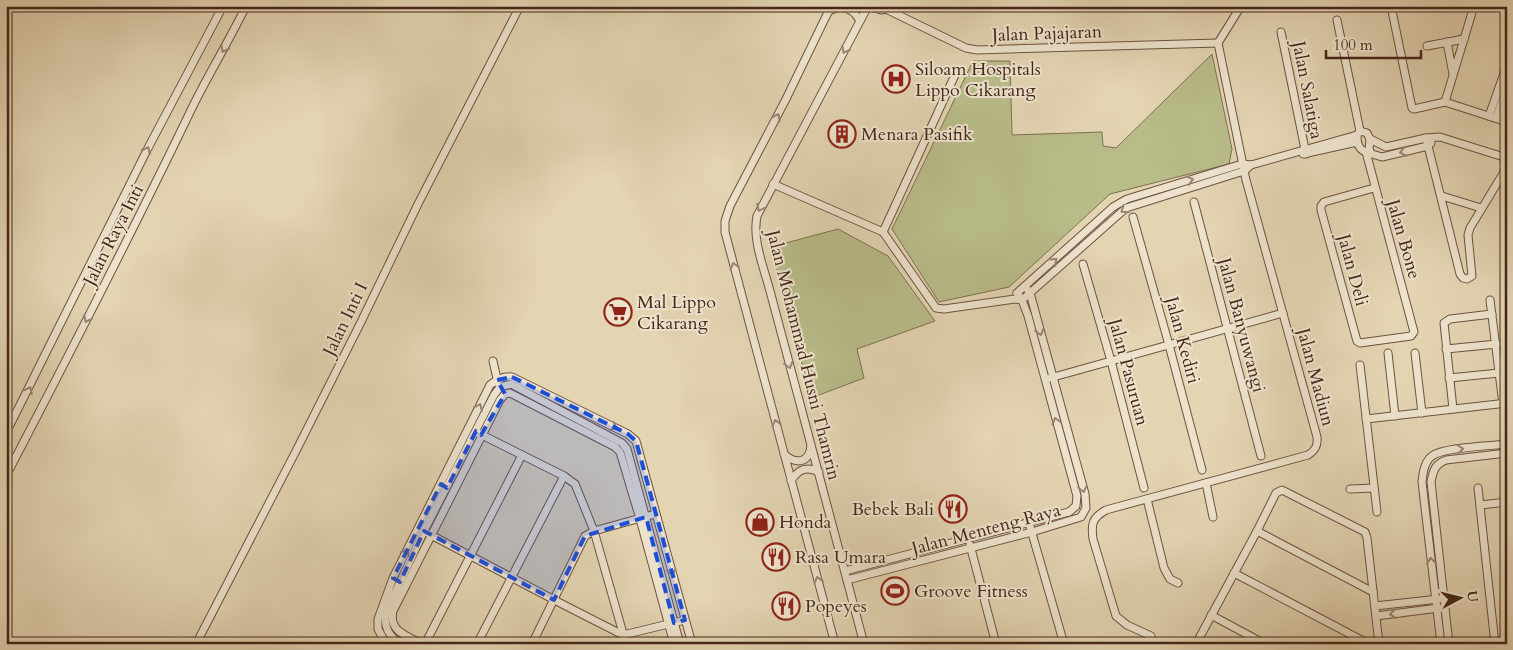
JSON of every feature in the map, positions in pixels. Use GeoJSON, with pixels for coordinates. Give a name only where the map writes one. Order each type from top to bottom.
{"type":"FeatureCollection","features":[{"type":"Feature","properties":{"kind":"street","name":"Jalan Raya Inti"},"geometry":{"type":"LineString","coordinates":[[6,433],[148,150],[223,6]]}},
{"type":"Feature","properties":{"kind":"street","name":"Jalan Raya Inti"},"geometry":{"type":"LineString","coordinates":[[6,476],[246,6]]}},
{"type":"Feature","properties":{"kind":"street","name":"Jalan Inti I"},"geometry":{"type":"LineString","coordinates":[[196,644],[306,432],[418,204],[520,6]]}},
{"type":"Feature","properties":{"kind":"street","name":"Jalan Pajajaran"},"geometry":{"type":"LineString","coordinates":[[867,6],[881,10],[885,8],[966,48],[978,50],[1218,43]]}},
{"type":"Feature","properties":{"kind":"street","name":"Jalan Mohammad Husni Thamrin"},"geometry":{"type":"LineString","coordinates":[[864,644],[755,235],[757,216],[867,6]]}},
{"type":"Feature","properties":{"kind":"street"},"geometry":{"type":"LineString","coordinates":[[1218,43],[1241,6]]}},
{"type":"Feature","properties":{"kind":"street"},"geometry":{"type":"LineString","coordinates":[[1391,6],[1412,108],[1445,102],[1507,122]]}},
{"type":"Feature","properties":{"kind":"street"},"geometry":{"type":"LineString","coordinates":[[1445,102],[1474,6]]}},
{"type":"Feature","properties":{"kind":"street"},"geometry":{"type":"LineString","coordinates":[[835,644],[725,232],[725,221],[730,206],[786,99],[830,9],[847,8],[860,21]]}},
{"type":"Feature","properties":{"kind":"street"},"geometry":{"type":"LineString","coordinates":[[1337,20],[1359,147],[1382,157],[1428,146],[1436,138]]}},
{"type":"Feature","properties":{"kind":"street","name":"Jalan Salatiga"},"geometry":{"type":"LineString","coordinates":[[1281,32],[1303,152]]}},
{"type":"Feature","properties":{"kind":"street"},"geometry":{"type":"LineString","coordinates":[[1427,46],[1464,39]]}},
{"type":"Feature","properties":{"kind":"street"},"geometry":{"type":"LineString","coordinates":[[1447,42],[1454,77]]}},
{"type":"Feature","properties":{"kind":"street","name":"Jalan Madiun"},"geometry":{"type":"LineString","coordinates":[[1151,636],[1126,624],[1116,616],[1093,539],[1091,527],[1093,522],[1106,510],[1308,456],[1316,447],[1317,438],[1243,168],[1218,43]]}},
{"type":"Feature","properties":{"kind":"street"},"geometry":{"type":"LineString","coordinates":[[1493,117],[1507,65]]}},
{"type":"Feature","properties":{"kind":"street"},"geometry":{"type":"LineString","coordinates":[[883,232],[956,75]]}},
{"type":"Feature","properties":{"kind":"street"},"geometry":{"type":"LineString","coordinates":[[1493,117],[1507,87]]}},
{"type":"Feature","properties":{"kind":"street"},"geometry":{"type":"LineString","coordinates":[[773,184],[883,232],[936,308],[944,309],[1017,298],[1030,293],[1126,208],[1251,165],[1367,133],[1370,139],[1368,151]]}},
{"type":"Feature","properties":{"kind":"street"},"geometry":{"type":"LineString","coordinates":[[1370,139],[1386,147],[1426,138],[1447,138],[1507,158]]}},
{"type":"Feature","properties":{"kind":"street"},"geometry":{"type":"LineString","coordinates":[[1426,138],[1460,274],[1466,279],[1472,276],[1469,231],[1507,167]]}},
{"type":"Feature","properties":{"kind":"street","name":"Jalan Bone"},"geometry":{"type":"LineString","coordinates":[[1368,151],[1374,188],[1414,331],[1413,334]]}},
{"type":"Feature","properties":{"kind":"street"},"geometry":{"type":"LineString","coordinates":[[1017,298],[1025,286],[1120,202],[1243,168]]}},
{"type":"Feature","properties":{"kind":"street","name":"Jalan Deli"},"geometry":{"type":"LineString","coordinates":[[1374,188],[1324,202],[1321,210],[1357,341],[1360,343],[1411,336],[1413,334]]}},
{"type":"Feature","properties":{"kind":"street"},"geometry":{"type":"LineString","coordinates":[[1442,196],[1482,208]]}},
{"type":"Feature","properties":{"kind":"street","name":"Jalan Banyuwangi"},"geometry":{"type":"LineString","coordinates":[[1194,202],[1262,456]]}},
{"type":"Feature","properties":{"kind":"street","name":"Jalan Kediri"},"geometry":{"type":"LineString","coordinates":[[1133,217],[1202,470]]}},
{"type":"Feature","properties":{"kind":"street","name":"Jalan Pasuruan"},"geometry":{"type":"LineString","coordinates":[[1083,264],[1112,361],[1144,488]]}},
{"type":"Feature","properties":{"kind":"street","name":"Jalan Menteng Raya"},"geometry":{"type":"LineString","coordinates":[[847,580],[1032,532],[1081,517],[1086,508],[1085,494],[1030,293],[1025,286]]}},
{"type":"Feature","properties":{"kind":"street","name":"Jalan Menteng Raya"},"geometry":{"type":"LineString","coordinates":[[845,571],[1069,512],[1076,506],[1077,496],[1044,379],[1017,298]]}},
{"type":"Feature","properties":{"kind":"street"},"geometry":{"type":"LineString","coordinates":[[1366,419],[1505,404],[1499,373],[1497,344],[1490,300]]}},
{"type":"Feature","properties":{"kind":"street"},"geometry":{"type":"LineString","coordinates":[[1044,379],[1283,313]]}},
{"type":"Feature","properties":{"kind":"street"},"geometry":{"type":"LineString","coordinates":[[1453,409],[1444,323],[1448,319],[1492,314]]}},
{"type":"Feature","properties":{"kind":"street"},"geometry":{"type":"LineString","coordinates":[[1446,349],[1497,344]]}},
{"type":"Feature","properties":{"kind":"street"},"geometry":{"type":"LineString","coordinates":[[1388,353],[1395,416]]}},
{"type":"Feature","properties":{"kind":"street"},"geometry":{"type":"LineString","coordinates":[[1415,353],[1422,413]]}},
{"type":"Feature","properties":{"kind":"street"},"geometry":{"type":"LineString","coordinates":[[493,361],[497,380],[503,390]]}},
{"type":"Feature","properties":{"kind":"street"},"geometry":{"type":"LineString","coordinates":[[1360,365],[1377,512]]}},
{"type":"Feature","properties":{"kind":"street"},"geometry":{"type":"LineString","coordinates":[[1449,378],[1499,373]]}},
{"type":"Feature","properties":{"kind":"street"},"geometry":{"type":"LineString","coordinates":[[402,644],[395,641],[388,632],[385,619],[397,580],[424,531],[490,385],[505,376],[512,377],[628,434],[636,441],[692,644]]}},
{"type":"Feature","properties":{"kind":"street"},"geometry":{"type":"LineString","coordinates":[[522,455],[424,644],[401,634],[396,629],[391,617],[393,611],[432,536],[479,433],[494,395],[511,384],[622,443],[627,449],[671,624],[674,644]]}},
{"type":"Feature","properties":{"kind":"street"},"geometry":{"type":"LineString","coordinates":[[388,644],[378,629],[378,619],[444,486],[479,433]]}},
{"type":"Feature","properties":{"kind":"street"},"geometry":{"type":"LineString","coordinates":[[479,433],[564,476],[575,484],[594,531],[626,644]]}},
{"type":"Feature","properties":{"kind":"street"},"geometry":{"type":"LineString","coordinates":[[1441,644],[1422,482],[1424,471],[1428,461],[1439,452],[1507,444]]}},
{"type":"Feature","properties":{"kind":"street"},"geometry":{"type":"LineString","coordinates":[[784,454],[790,459],[798,461],[805,459],[810,453],[811,445]]}},
{"type":"Feature","properties":{"kind":"street"},"geometry":{"type":"LineString","coordinates":[[1449,644],[1431,482],[1432,472],[1437,464],[1446,460],[1507,453]]}},
{"type":"Feature","properties":{"kind":"street"},"geometry":{"type":"LineString","coordinates":[[791,481],[795,474],[806,468],[819,472]]}},
{"type":"Feature","properties":{"kind":"street"},"geometry":{"type":"LineString","coordinates":[[477,644],[564,476]]}},
{"type":"Feature","properties":{"kind":"street"},"geometry":{"type":"LineString","coordinates":[[1206,483],[1213,517]]}},
{"type":"Feature","properties":{"kind":"street"},"geometry":{"type":"LineString","coordinates":[[1350,490],[1374,488]]}},
{"type":"Feature","properties":{"kind":"street"},"geometry":{"type":"LineString","coordinates":[[1478,488],[1495,643],[1507,640]]}},
{"type":"Feature","properties":{"kind":"street"},"geometry":{"type":"LineString","coordinates":[[1196,644],[1276,493],[1282,490],[1365,532],[1368,538],[1379,644]]}},
{"type":"Feature","properties":{"kind":"street"},"geometry":{"type":"LineString","coordinates":[[1147,499],[1164,568],[1170,579],[1178,583]]}},
{"type":"Feature","properties":{"kind":"street"},"geometry":{"type":"LineString","coordinates":[[1480,505],[1507,502]]}},
{"type":"Feature","properties":{"kind":"street"},"geometry":{"type":"LineString","coordinates":[[533,644],[585,536],[594,531],[656,514]]}},
{"type":"Feature","properties":{"kind":"street"},"geometry":{"type":"LineString","coordinates":[[1029,522],[1064,644]]}},
{"type":"Feature","properties":{"kind":"street"},"geometry":{"type":"LineString","coordinates":[[424,531],[470,557],[623,634],[685,620]]}},
{"type":"Feature","properties":{"kind":"street"},"geometry":{"type":"LineString","coordinates":[[1257,531],[1373,592]]}},
{"type":"Feature","properties":{"kind":"street"},"geometry":{"type":"LineString","coordinates":[[969,538],[996,644]]}},
{"type":"Feature","properties":{"kind":"street"},"geometry":{"type":"LineString","coordinates":[[1234,573],[1369,644]]}},
{"type":"Feature","properties":{"kind":"street"},"geometry":{"type":"LineString","coordinates":[[1375,606],[1444,598]]}},
{"type":"Feature","properties":{"kind":"street"},"geometry":{"type":"LineString","coordinates":[[1376,616],[1445,607]]}},
{"type":"Feature","properties":{"kind":"street"},"geometry":{"type":"LineString","coordinates":[[1211,615],[1265,644]]}},
{"type":"Feature","properties":{"kind":"street"},"geometry":{"type":"LineString","coordinates":[[671,624],[680,644]]}},
{"type":"Feature","properties":{"kind":"highlighted area"},"geometry":{"type":"Polygon","coordinates":[[[512,377],[628,434],[636,441],[685,620],[674,623],[646,517],[585,536],[554,600],[424,531],[400,582],[393,578],[441,484],[447,488],[476,431],[481,435],[505,394],[497,380],[512,377]]]}},
{"type":"Feature","properties":{"kind":"green space"},"geometry":{"type":"Polygon","coordinates":[[[1212,54],[1232,149],[1229,164],[1110,194],[1009,287],[939,302],[892,229],[973,61],[1010,61],[1012,135],[1102,132],[1103,146],[1116,148],[1212,54]]]}},
{"type":"Feature","properties":{"kind":"green space"},"geometry":{"type":"Polygon","coordinates":[[[838,229],[888,256],[935,321],[857,349],[864,378],[811,398],[771,247],[838,229]]]}},
{"type":"Feature","properties":{"kind":"place","name":"Siloam Hospitals Lippo Cikarang"},"geometry":{"type":"Point","coordinates":[896,79]}},
{"type":"Feature","properties":{"kind":"place","name":"Menara Pasifik"},"geometry":{"type":"Point","coordinates":[842,134]}},
{"type":"Feature","properties":{"kind":"place","name":"Mal Lippo Cikarang"},"geometry":{"type":"Point","coordinates":[618,312]}},
{"type":"Feature","properties":{"kind":"place","name":"Bebek Bali"},"geometry":{"type":"Point","coordinates":[953,509]}},
{"type":"Feature","properties":{"kind":"place","name":"Honda"},"geometry":{"type":"Point","coordinates":[760,522]}},
{"type":"Feature","properties":{"kind":"place","name":"Rasa Umara"},"geometry":{"type":"Point","coordinates":[776,557]}},
{"type":"Feature","properties":{"kind":"place","name":"Groove Fitness"},"geometry":{"type":"Point","coordinates":[895,591]}},
{"type":"Feature","properties":{"kind":"place","name":"Popeyes"},"geometry":{"type":"Point","coordinates":[786,606]}}]}
